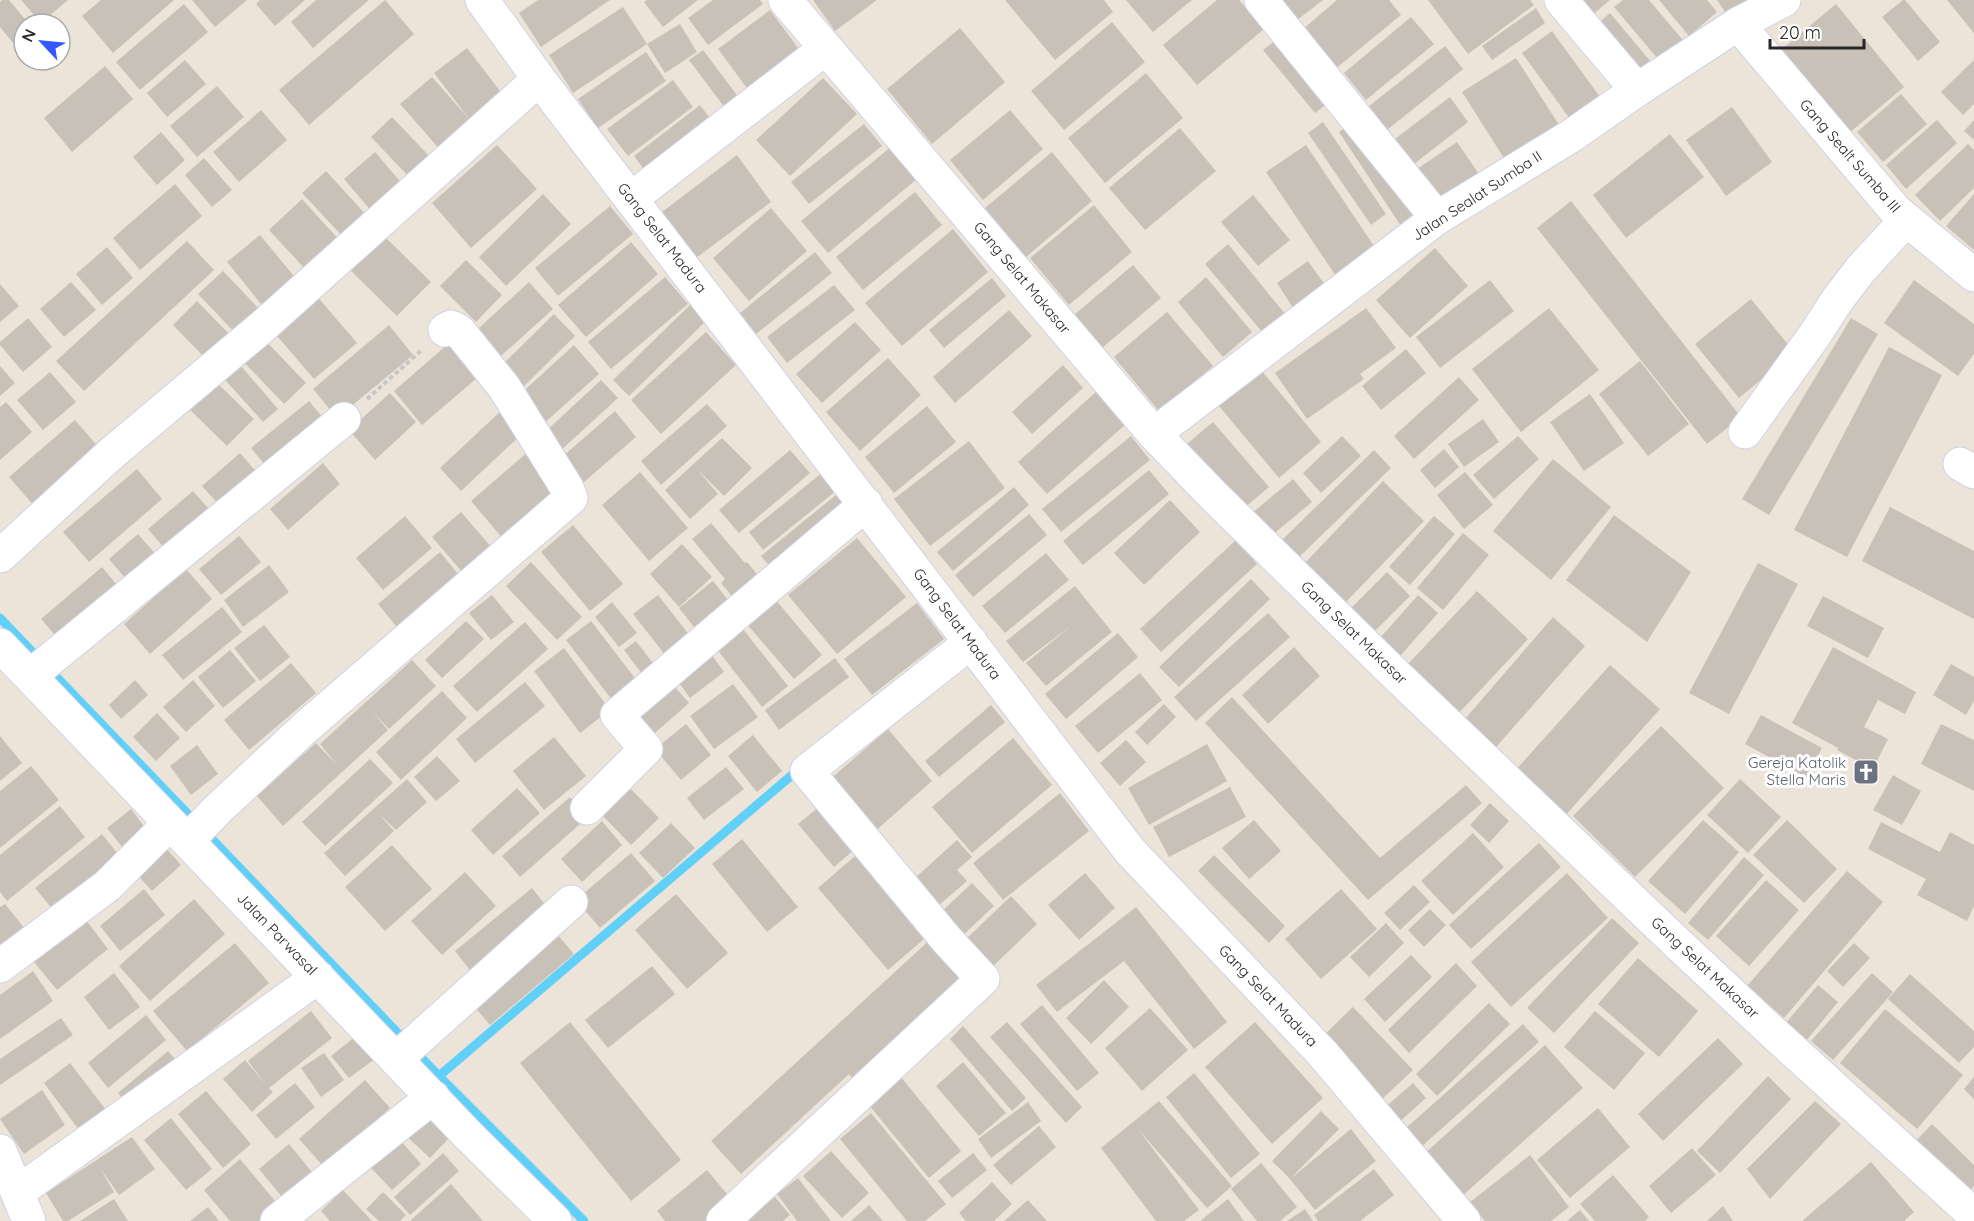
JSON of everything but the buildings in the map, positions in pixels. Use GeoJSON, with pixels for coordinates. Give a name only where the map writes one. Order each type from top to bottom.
{"type":"FeatureCollection","features":[{"type":"Feature","properties":{"kind":"street","name":"Gang Selat Madura"},"geometry":{"type":"LineString","coordinates":[[482,0],[539,79],[1130,851],[1323,1054],[1464,1221]]}},
{"type":"Feature","properties":{"kind":"street","name":"Gang Selat Makasar"},"geometry":{"type":"LineString","coordinates":[[785,0],[1154,434],[1213,495],[1385,664],[1674,939],[1974,1215]]}},
{"type":"Feature","properties":{"kind":"street"},"geometry":{"type":"LineString","coordinates":[[1261,0],[1437,218]]}},
{"type":"Feature","properties":{"kind":"street"},"geometry":{"type":"LineString","coordinates":[[1562,0],[1637,90]]}},
{"type":"Feature","properties":{"kind":"street","name":"Jalan Sealat Sumba II"},"geometry":{"type":"LineString","coordinates":[[1154,434],[1437,218],[1571,136],[1738,24],[1784,0]]}},
{"type":"Feature","properties":{"kind":"street","name":"Gang Sealt Sumba III"},"geometry":{"type":"LineString","coordinates":[[1738,24],[1906,220],[1974,274]]}},
{"type":"Feature","properties":{"kind":"street"},"geometry":{"type":"LineString","coordinates":[[632,198],[826,48]]}},
{"type":"Feature","properties":{"kind":"street"},"geometry":{"type":"LineString","coordinates":[[0,555],[112,453],[262,327],[539,79]]}},
{"type":"Feature","properties":{"kind":"street"},"geometry":{"type":"LineString","coordinates":[[1745,432],[1838,299],[1906,220]]}},
{"type":"Feature","properties":{"kind":"street"},"geometry":{"type":"LineString","coordinates":[[0,966],[107,886],[218,809],[306,727],[571,498],[504,387],[459,331],[451,327],[445,330]]}},
{"type":"Feature","properties":{"kind":"street"},"geometry":{"type":"LineString","coordinates":[[41,667],[344,419]]}},
{"type":"Feature","properties":{"kind":"street"},"geometry":{"type":"LineString","coordinates":[[587,808],[646,749],[617,715],[866,504]]}},
{"type":"Feature","properties":{"kind":"street"},"geometry":{"type":"LineString","coordinates":[[723,1221],[982,979],[940,932],[807,771],[971,642]]}},
{"type":"Feature","properties":{"kind":"street","name":"Jalan Parwasal"},"geometry":{"type":"LineString","coordinates":[[0,645],[41,667],[184,832],[396,1059],[555,1221]]}},
{"type":"Feature","properties":{"kind":"street"},"geometry":{"type":"LineString","coordinates":[[396,1059],[571,902]]}},
{"type":"Feature","properties":{"kind":"street"},"geometry":{"type":"LineString","coordinates":[[0,1151],[23,1207],[318,976]]}},
{"type":"Feature","properties":{"kind":"street"},"geometry":{"type":"LineString","coordinates":[[277,1221],[433,1097]]}},
{"type":"Feature","properties":{"kind":"path"},"geometry":{"type":"LineString","coordinates":[[344,419],[445,330]]}},
{"type":"Feature","properties":{"kind":"waterway"},"geometry":{"type":"LineString","coordinates":[[0,618],[439,1076],[584,1221]]}},
{"type":"Feature","properties":{"kind":"waterway"},"geometry":{"type":"LineString","coordinates":[[439,1076],[799,769]]}},
{"type":"Feature","properties":{"kind":"place","name":"Gereja Katolik Stella Maris"},"geometry":{"type":"Point","coordinates":[1866,772]}}]}
